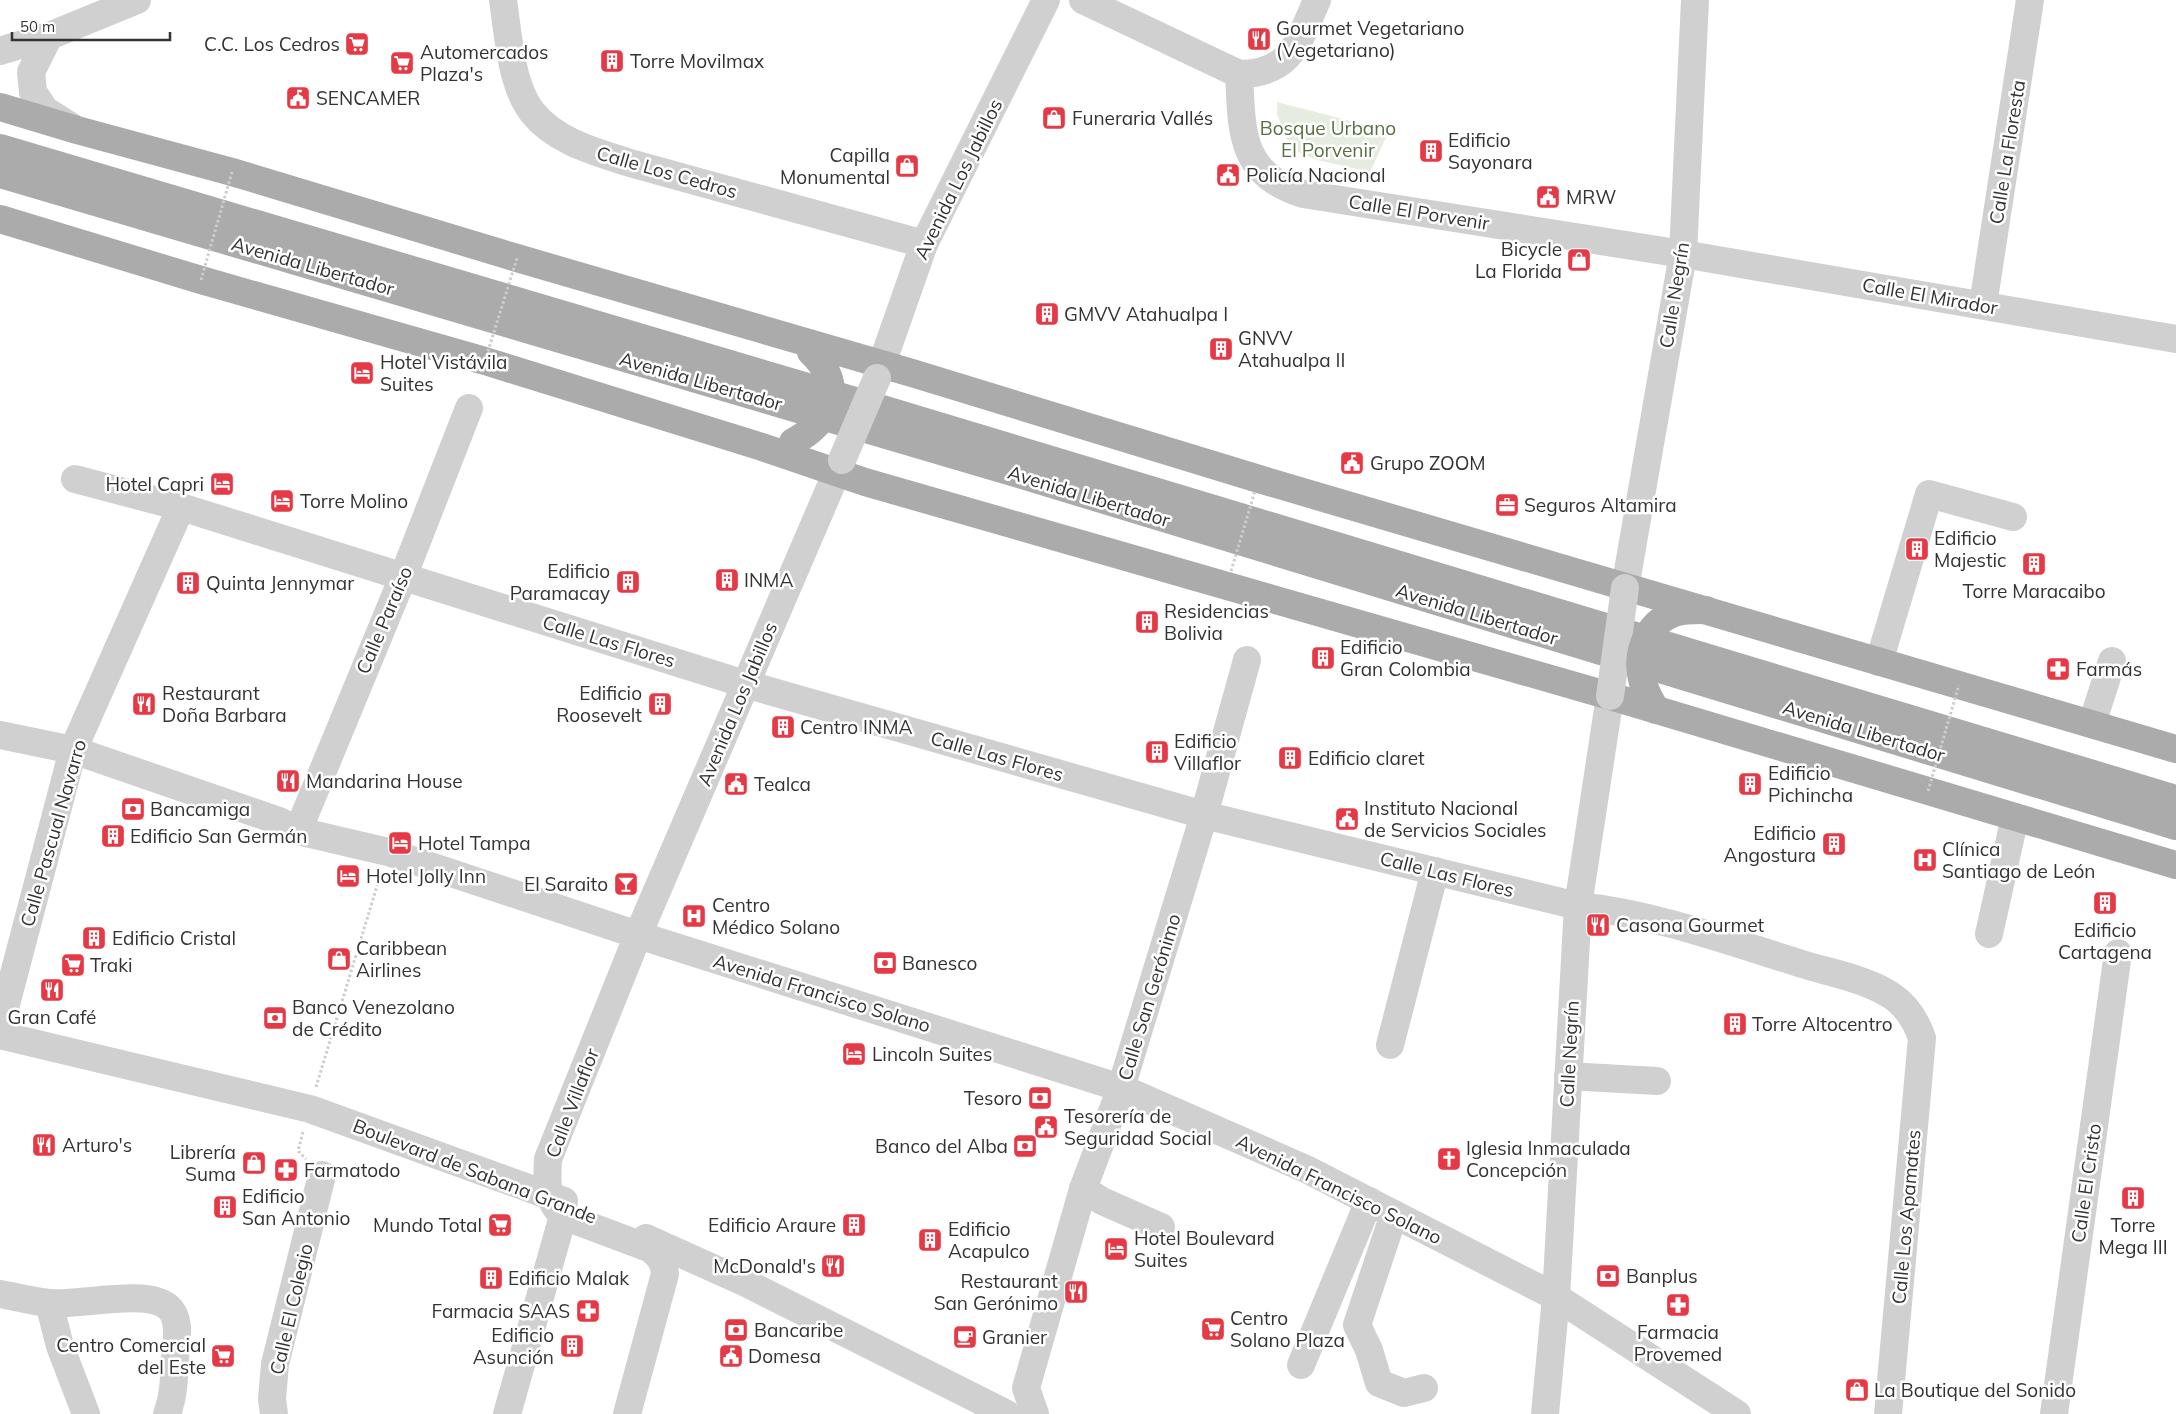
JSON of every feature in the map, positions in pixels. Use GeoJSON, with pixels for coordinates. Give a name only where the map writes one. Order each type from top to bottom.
{"type":"FeatureCollection","features":[{"type":"Feature","properties":{"kind":"main road"},"geometry":{"type":"LineString","coordinates":[[0,107],[232,172],[880,371],[1706,610],[2176,749]]}},
{"type":"Feature","properties":{"kind":"main road","name":"Avenida Libertador"},"geometry":{"type":"LineString","coordinates":[[0,148],[882,409],[2176,799]]}},
{"type":"Feature","properties":{"kind":"main road","name":"Avenida Libertador"},"geometry":{"type":"LineString","coordinates":[[0,174],[1019,474],[2176,826]]}},
{"type":"Feature","properties":{"kind":"main road","name":"Avenida Libertador"},"geometry":{"type":"LineString","coordinates":[[0,219],[201,280],[485,361],[762,447],[839,467],[2176,864]]}},
{"type":"Feature","properties":{"kind":"main road"},"geometry":{"type":"LineString","coordinates":[[762,447],[793,442],[808,434],[818,425],[826,413],[831,389],[830,376],[823,364],[800,345]]}},
{"type":"Feature","properties":{"kind":"main road"},"geometry":{"type":"LineString","coordinates":[[1656,710],[1642,679],[1640,667],[1644,641],[1652,628],[1672,615],[1682,611],[1706,610]]}},
{"type":"Feature","properties":{"kind":"street"},"geometry":{"type":"LineString","coordinates":[[0,51],[49,36],[137,0]]}},
{"type":"Feature","properties":{"kind":"street","name":"Calle Los Cedros"},"geometry":{"type":"LineString","coordinates":[[503,0],[517,80],[524,97],[532,113],[561,136],[588,149],[630,163],[924,244]]}},
{"type":"Feature","properties":{"kind":"street","name":"Avenida Los Jabillos"},"geometry":{"type":"LineString","coordinates":[[638,935],[880,371],[924,244],[1046,0]]}},
{"type":"Feature","properties":{"kind":"street"},"geometry":{"type":"LineString","coordinates":[[1083,0],[1239,74],[1265,71],[1286,59],[1297,44],[1317,0]]}},
{"type":"Feature","properties":{"kind":"street","name":"Calle Negrín"},"geometry":{"type":"LineString","coordinates":[[1545,1414],[1556,1297],[1578,906],[1625,588],[1683,254],[1695,0]]}},
{"type":"Feature","properties":{"kind":"street","name":"Calle La Floresta"},"geometry":{"type":"LineString","coordinates":[[1984,305],[2030,0]]}},
{"type":"Feature","properties":{"kind":"street"},"geometry":{"type":"LineString","coordinates":[[49,36],[31,72],[33,92],[46,110],[77,130]]}},
{"type":"Feature","properties":{"kind":"street","name":"Calle El Porvenir"},"geometry":{"type":"LineString","coordinates":[[1239,74],[1241,119],[1246,144],[1256,165],[1273,182],[1285,188],[1302,194],[1683,254]]}},
{"type":"Feature","properties":{"kind":"street","name":"Calle El Mirador"},"geometry":{"type":"LineString","coordinates":[[1683,254],[2176,339]]}},
{"type":"Feature","properties":{"kind":"street","name":"Calle Paraíso"},"geometry":{"type":"LineString","coordinates":[[298,831],[403,577],[469,408]]}},
{"type":"Feature","properties":{"kind":"street","name":"Calle Las Flores"},"geometry":{"type":"LineString","coordinates":[[75,479],[180,507],[745,684],[1204,815],[1578,906],[1608,909],[1682,926],[1863,982],[1892,996],[1916,1021]]}},
{"type":"Feature","properties":{"kind":"street"},"geometry":{"type":"LineString","coordinates":[[1879,662],[1929,494],[2013,517]]}},
{"type":"Feature","properties":{"kind":"street","name":"Calle Pascual Navarro"},"geometry":{"type":"LineString","coordinates":[[0,1027],[73,750],[180,507]]}},
{"type":"Feature","properties":{"kind":"street","name":"Calle San Gerónimo"},"geometry":{"type":"LineString","coordinates":[[1035,1414],[1026,1388],[1083,1189],[1121,1088],[1204,815],[1247,660]]}},
{"type":"Feature","properties":{"kind":"street"},"geometry":{"type":"LineString","coordinates":[[2092,724],[2112,661]]}},
{"type":"Feature","properties":{"kind":"street","name":"Avenida Francisco Solano"},"geometry":{"type":"LineString","coordinates":[[0,735],[73,750],[279,821],[298,831],[388,852],[638,935],[1121,1088],[1306,1169],[1556,1297],[1737,1414]]}},
{"type":"Feature","properties":{"kind":"street"},"geometry":{"type":"LineString","coordinates":[[1989,934],[2015,817]]}},
{"type":"Feature","properties":{"kind":"street"},"geometry":{"type":"LineString","coordinates":[[1390,1045],[1435,871]]}},
{"type":"Feature","properties":{"kind":"street","name":"Calle Villaflor"},"geometry":{"type":"LineString","coordinates":[[507,1414],[556,1205],[548,1158],[638,935]]}},
{"type":"Feature","properties":{"kind":"street","name":"Calle El Cristo"},"geometry":{"type":"LineString","coordinates":[[2054,1414],[2118,953]]}},
{"type":"Feature","properties":{"kind":"street","name":"Calle Los Apamates"},"geometry":{"type":"LineString","coordinates":[[1888,1414],[1922,1053],[1922,1038],[1916,1021]]}},
{"type":"Feature","properties":{"kind":"street","name":"Boulevard de Sabana Grande"},"geometry":{"type":"LineString","coordinates":[[0,1035],[310,1109],[556,1205],[746,1283],[1007,1414]]}},
{"type":"Feature","properties":{"kind":"street"},"geometry":{"type":"LineString","coordinates":[[1568,1076],[1657,1081]]}},
{"type":"Feature","properties":{"kind":"street","name":"Calle El Colegio"},"geometry":{"type":"LineString","coordinates":[[274,1414],[272,1398],[275,1364],[322,1175]]}},
{"type":"Feature","properties":{"kind":"street"},"geometry":{"type":"LineString","coordinates":[[1083,1189],[1102,1201],[1161,1227]]}},
{"type":"Feature","properties":{"kind":"street"},"geometry":{"type":"LineString","coordinates":[[1302,1365],[1368,1201]]}},
{"type":"Feature","properties":{"kind":"street"},"geometry":{"type":"LineString","coordinates":[[556,1205],[651,1249],[664,1264],[665,1274],[627,1414]]}},
{"type":"Feature","properties":{"kind":"street"},"geometry":{"type":"LineString","coordinates":[[1394,1214],[1357,1325],[1369,1350],[1379,1383],[1404,1393],[1424,1388]]}},
{"type":"Feature","properties":{"kind":"street"},"geometry":{"type":"LineString","coordinates":[[0,1294],[49,1303],[87,1303],[127,1298],[157,1300],[170,1308],[176,1320],[176,1339],[172,1398],[167,1414]]}},
{"type":"Feature","properties":{"kind":"street"},"geometry":{"type":"LineString","coordinates":[[49,1303],[60,1346],[86,1414]]}},
{"type":"Feature","properties":{"kind":"path"},"geometry":{"type":"LineString","coordinates":[[201,280],[232,172]]}},
{"type":"Feature","properties":{"kind":"path"},"geometry":{"type":"LineString","coordinates":[[485,361],[517,258]]}},
{"type":"Feature","properties":{"kind":"path"},"geometry":{"type":"LineString","coordinates":[[1231,571],[1255,491]]}},
{"type":"Feature","properties":{"kind":"path"},"geometry":{"type":"LineString","coordinates":[[1928,791],[1959,686]]}},
{"type":"Feature","properties":{"kind":"path"},"geometry":{"type":"LineString","coordinates":[[322,1175],[298,1151],[388,852]]}},
{"type":"Feature","properties":{"kind":"green space","name":"Bosque Urbano El Porvenir"},"geometry":{"type":"Polygon","coordinates":[[[1277,102],[1389,131],[1370,172],[1317,160],[1290,148],[1277,114],[1277,102]]]}},
{"type":"Feature","properties":{"kind":"place","name":"Gourmet Vegetariano (Vegetariano)"},"geometry":{"type":"Point","coordinates":[1259,39]}},
{"type":"Feature","properties":{"kind":"place","name":"C.C. Los Cedros"},"geometry":{"type":"Point","coordinates":[357,44]}},
{"type":"Feature","properties":{"kind":"place","name":"Torre Movilmax"},"geometry":{"type":"Point","coordinates":[612,61]}},
{"type":"Feature","properties":{"kind":"place","name":"Automercados Plaza's"},"geometry":{"type":"Point","coordinates":[402,63]}},
{"type":"Feature","properties":{"kind":"place","name":"SENCAMER"},"geometry":{"type":"Point","coordinates":[298,98]}},
{"type":"Feature","properties":{"kind":"place","name":"Funeraria Vallés"},"geometry":{"type":"Point","coordinates":[1054,118]}},
{"type":"Feature","properties":{"kind":"place","name":"Edificio Sayonara"},"geometry":{"type":"Point","coordinates":[1431,151]}},
{"type":"Feature","properties":{"kind":"place","name":"Capilla Monumental"},"geometry":{"type":"Point","coordinates":[907,166]}},
{"type":"Feature","properties":{"kind":"place","name":"Policía Nacional"},"geometry":{"type":"Point","coordinates":[1228,175]}},
{"type":"Feature","properties":{"kind":"place","name":"MRW"},"geometry":{"type":"Point","coordinates":[1548,197]}},
{"type":"Feature","properties":{"kind":"place","name":"Bicycle La Florida"},"geometry":{"type":"Point","coordinates":[1579,260]}},
{"type":"Feature","properties":{"kind":"place","name":"GMVV Atahualpa I"},"geometry":{"type":"Point","coordinates":[1047,314]}},
{"type":"Feature","properties":{"kind":"place","name":"GNVV Atahualpa II"},"geometry":{"type":"Point","coordinates":[1221,349]}},
{"type":"Feature","properties":{"kind":"place","name":"Hotel Vistávila Suites"},"geometry":{"type":"Point","coordinates":[362,373]}},
{"type":"Feature","properties":{"kind":"place","name":"Grupo ZOOM"},"geometry":{"type":"Point","coordinates":[1352,463]}},
{"type":"Feature","properties":{"kind":"place","name":"Hotel Capri"},"geometry":{"type":"Point","coordinates":[222,484]}},
{"type":"Feature","properties":{"kind":"place","name":"Torre Molino"},"geometry":{"type":"Point","coordinates":[282,501]}},
{"type":"Feature","properties":{"kind":"place","name":"Seguros Altamira"},"geometry":{"type":"Point","coordinates":[1507,505]}},
{"type":"Feature","properties":{"kind":"place","name":"Edificio Majestic"},"geometry":{"type":"Point","coordinates":[1917,549]}},
{"type":"Feature","properties":{"kind":"place","name":"Torre Maracaibo"},"geometry":{"type":"Point","coordinates":[2034,564]}},
{"type":"Feature","properties":{"kind":"place","name":"INMA"},"geometry":{"type":"Point","coordinates":[727,580]}},
{"type":"Feature","properties":{"kind":"place","name":"Edificio Paramacay"},"geometry":{"type":"Point","coordinates":[628,582]}},
{"type":"Feature","properties":{"kind":"place","name":"Quinta Jennymar"},"geometry":{"type":"Point","coordinates":[188,583]}},
{"type":"Feature","properties":{"kind":"place","name":"Residencias Bolivia"},"geometry":{"type":"Point","coordinates":[1147,622]}},
{"type":"Feature","properties":{"kind":"place","name":"Edificio Gran Colombia"},"geometry":{"type":"Point","coordinates":[1323,658]}},
{"type":"Feature","properties":{"kind":"place","name":"Farmás"},"geometry":{"type":"Point","coordinates":[2058,669]}},
{"type":"Feature","properties":{"kind":"place","name":"Restaurant Doña Barbara"},"geometry":{"type":"Point","coordinates":[144,704]}},
{"type":"Feature","properties":{"kind":"place","name":"Edificio Roosevelt"},"geometry":{"type":"Point","coordinates":[660,704]}},
{"type":"Feature","properties":{"kind":"place","name":"Centro INMA"},"geometry":{"type":"Point","coordinates":[783,727]}},
{"type":"Feature","properties":{"kind":"place","name":"Edificio Villaflor"},"geometry":{"type":"Point","coordinates":[1157,752]}},
{"type":"Feature","properties":{"kind":"place","name":"Edificio claret"},"geometry":{"type":"Point","coordinates":[1290,758]}},
{"type":"Feature","properties":{"kind":"place","name":"Mandarina House"},"geometry":{"type":"Point","coordinates":[288,781]}},
{"type":"Feature","properties":{"kind":"place","name":"Tealca"},"geometry":{"type":"Point","coordinates":[736,784]}},
{"type":"Feature","properties":{"kind":"place","name":"Edificio Pichincha"},"geometry":{"type":"Point","coordinates":[1750,784]}},
{"type":"Feature","properties":{"kind":"place","name":"Bancamiga"},"geometry":{"type":"Point","coordinates":[133,809]}},
{"type":"Feature","properties":{"kind":"place","name":"Instituto Nacional de Servicios Sociales"},"geometry":{"type":"Point","coordinates":[1347,819]}},
{"type":"Feature","properties":{"kind":"place","name":"Edificio San Germán"},"geometry":{"type":"Point","coordinates":[113,836]}},
{"type":"Feature","properties":{"kind":"place","name":"Hotel Tampa"},"geometry":{"type":"Point","coordinates":[400,843]}},
{"type":"Feature","properties":{"kind":"place","name":"Edificio Angostura"},"geometry":{"type":"Point","coordinates":[1834,844]}},
{"type":"Feature","properties":{"kind":"place","name":"Clínica Santiago de León"},"geometry":{"type":"Point","coordinates":[1925,860]}},
{"type":"Feature","properties":{"kind":"place","name":"Hotel Jolly Inn"},"geometry":{"type":"Point","coordinates":[348,876]}},
{"type":"Feature","properties":{"kind":"place","name":"El Saraito"},"geometry":{"type":"Point","coordinates":[626,884]}},
{"type":"Feature","properties":{"kind":"place","name":"Edificio Cartagena"},"geometry":{"type":"Point","coordinates":[2105,903]}},
{"type":"Feature","properties":{"kind":"place","name":"Centro Médico Solano"},"geometry":{"type":"Point","coordinates":[694,916]}},
{"type":"Feature","properties":{"kind":"place","name":"Casona Gourmet"},"geometry":{"type":"Point","coordinates":[1598,925]}},
{"type":"Feature","properties":{"kind":"place","name":"Edificio Cristal"},"geometry":{"type":"Point","coordinates":[94,938]}},
{"type":"Feature","properties":{"kind":"place","name":"Caribbean Airlines"},"geometry":{"type":"Point","coordinates":[339,959]}},
{"type":"Feature","properties":{"kind":"place","name":"Banesco"},"geometry":{"type":"Point","coordinates":[885,963]}},
{"type":"Feature","properties":{"kind":"place","name":"Traki"},"geometry":{"type":"Point","coordinates":[73,965]}},
{"type":"Feature","properties":{"kind":"place","name":"Gran Café"},"geometry":{"type":"Point","coordinates":[52,990]}},
{"type":"Feature","properties":{"kind":"place","name":"Banco Venezolano de Crédito"},"geometry":{"type":"Point","coordinates":[275,1018]}},
{"type":"Feature","properties":{"kind":"place","name":"Torre Altocentro"},"geometry":{"type":"Point","coordinates":[1735,1024]}},
{"type":"Feature","properties":{"kind":"place","name":"Lincoln Suites"},"geometry":{"type":"Point","coordinates":[854,1054]}},
{"type":"Feature","properties":{"kind":"place","name":"Tesoro"},"geometry":{"type":"Point","coordinates":[1040,1098]}},
{"type":"Feature","properties":{"kind":"place","name":"Tesorería de Seguridad Social"},"geometry":{"type":"Point","coordinates":[1046,1127]}},
{"type":"Feature","properties":{"kind":"place","name":"Arturo's"},"geometry":{"type":"Point","coordinates":[44,1145]}},
{"type":"Feature","properties":{"kind":"place","name":"Banco del Alba"},"geometry":{"type":"Point","coordinates":[1025,1146]}},
{"type":"Feature","properties":{"kind":"place","name":"Iglesia Inmaculada Concepción"},"geometry":{"type":"Point","coordinates":[1449,1159]}},
{"type":"Feature","properties":{"kind":"place","name":"Librería Suma"},"geometry":{"type":"Point","coordinates":[254,1163]}},
{"type":"Feature","properties":{"kind":"place","name":"Farmatodo"},"geometry":{"type":"Point","coordinates":[286,1170]}},
{"type":"Feature","properties":{"kind":"place","name":"Torre Mega III"},"geometry":{"type":"Point","coordinates":[2133,1198]}},
{"type":"Feature","properties":{"kind":"place","name":"Edificio San Antonio"},"geometry":{"type":"Point","coordinates":[225,1207]}},
{"type":"Feature","properties":{"kind":"place","name":"Mundo Total"},"geometry":{"type":"Point","coordinates":[500,1225]}},
{"type":"Feature","properties":{"kind":"place","name":"Edificio Araure"},"geometry":{"type":"Point","coordinates":[854,1225]}},
{"type":"Feature","properties":{"kind":"place","name":"Edificio Acapulco"},"geometry":{"type":"Point","coordinates":[930,1240]}},
{"type":"Feature","properties":{"kind":"place","name":"Hotel Boulevard Suites"},"geometry":{"type":"Point","coordinates":[1116,1249]}},
{"type":"Feature","properties":{"kind":"place","name":"McDonald's"},"geometry":{"type":"Point","coordinates":[833,1266]}},
{"type":"Feature","properties":{"kind":"place","name":"Banplus"},"geometry":{"type":"Point","coordinates":[1608,1276]}},
{"type":"Feature","properties":{"kind":"place","name":"Edificio Malak"},"geometry":{"type":"Point","coordinates":[491,1278]}},
{"type":"Feature","properties":{"kind":"place","name":"Restaurant San Gerónimo"},"geometry":{"type":"Point","coordinates":[1076,1292]}},
{"type":"Feature","properties":{"kind":"place","name":"Farmacia Provemed"},"geometry":{"type":"Point","coordinates":[1678,1305]}},
{"type":"Feature","properties":{"kind":"place","name":"Farmacia SAAS"},"geometry":{"type":"Point","coordinates":[588,1311]}},
{"type":"Feature","properties":{"kind":"place","name":"Centro Solano Plaza"},"geometry":{"type":"Point","coordinates":[1213,1329]}},
{"type":"Feature","properties":{"kind":"place","name":"Bancaribe"},"geometry":{"type":"Point","coordinates":[736,1330]}},
{"type":"Feature","properties":{"kind":"place","name":"Granier"},"geometry":{"type":"Point","coordinates":[965,1337]}},
{"type":"Feature","properties":{"kind":"place","name":"Edificio Asunción"},"geometry":{"type":"Point","coordinates":[572,1346]}},
{"type":"Feature","properties":{"kind":"place","name":"Centro Comercial del Este"},"geometry":{"type":"Point","coordinates":[223,1356]}},
{"type":"Feature","properties":{"kind":"place","name":"Domesa"},"geometry":{"type":"Point","coordinates":[731,1356]}},
{"type":"Feature","properties":{"kind":"place","name":"La Boutique del Sonido"},"geometry":{"type":"Point","coordinates":[1857,1390]}}]}
